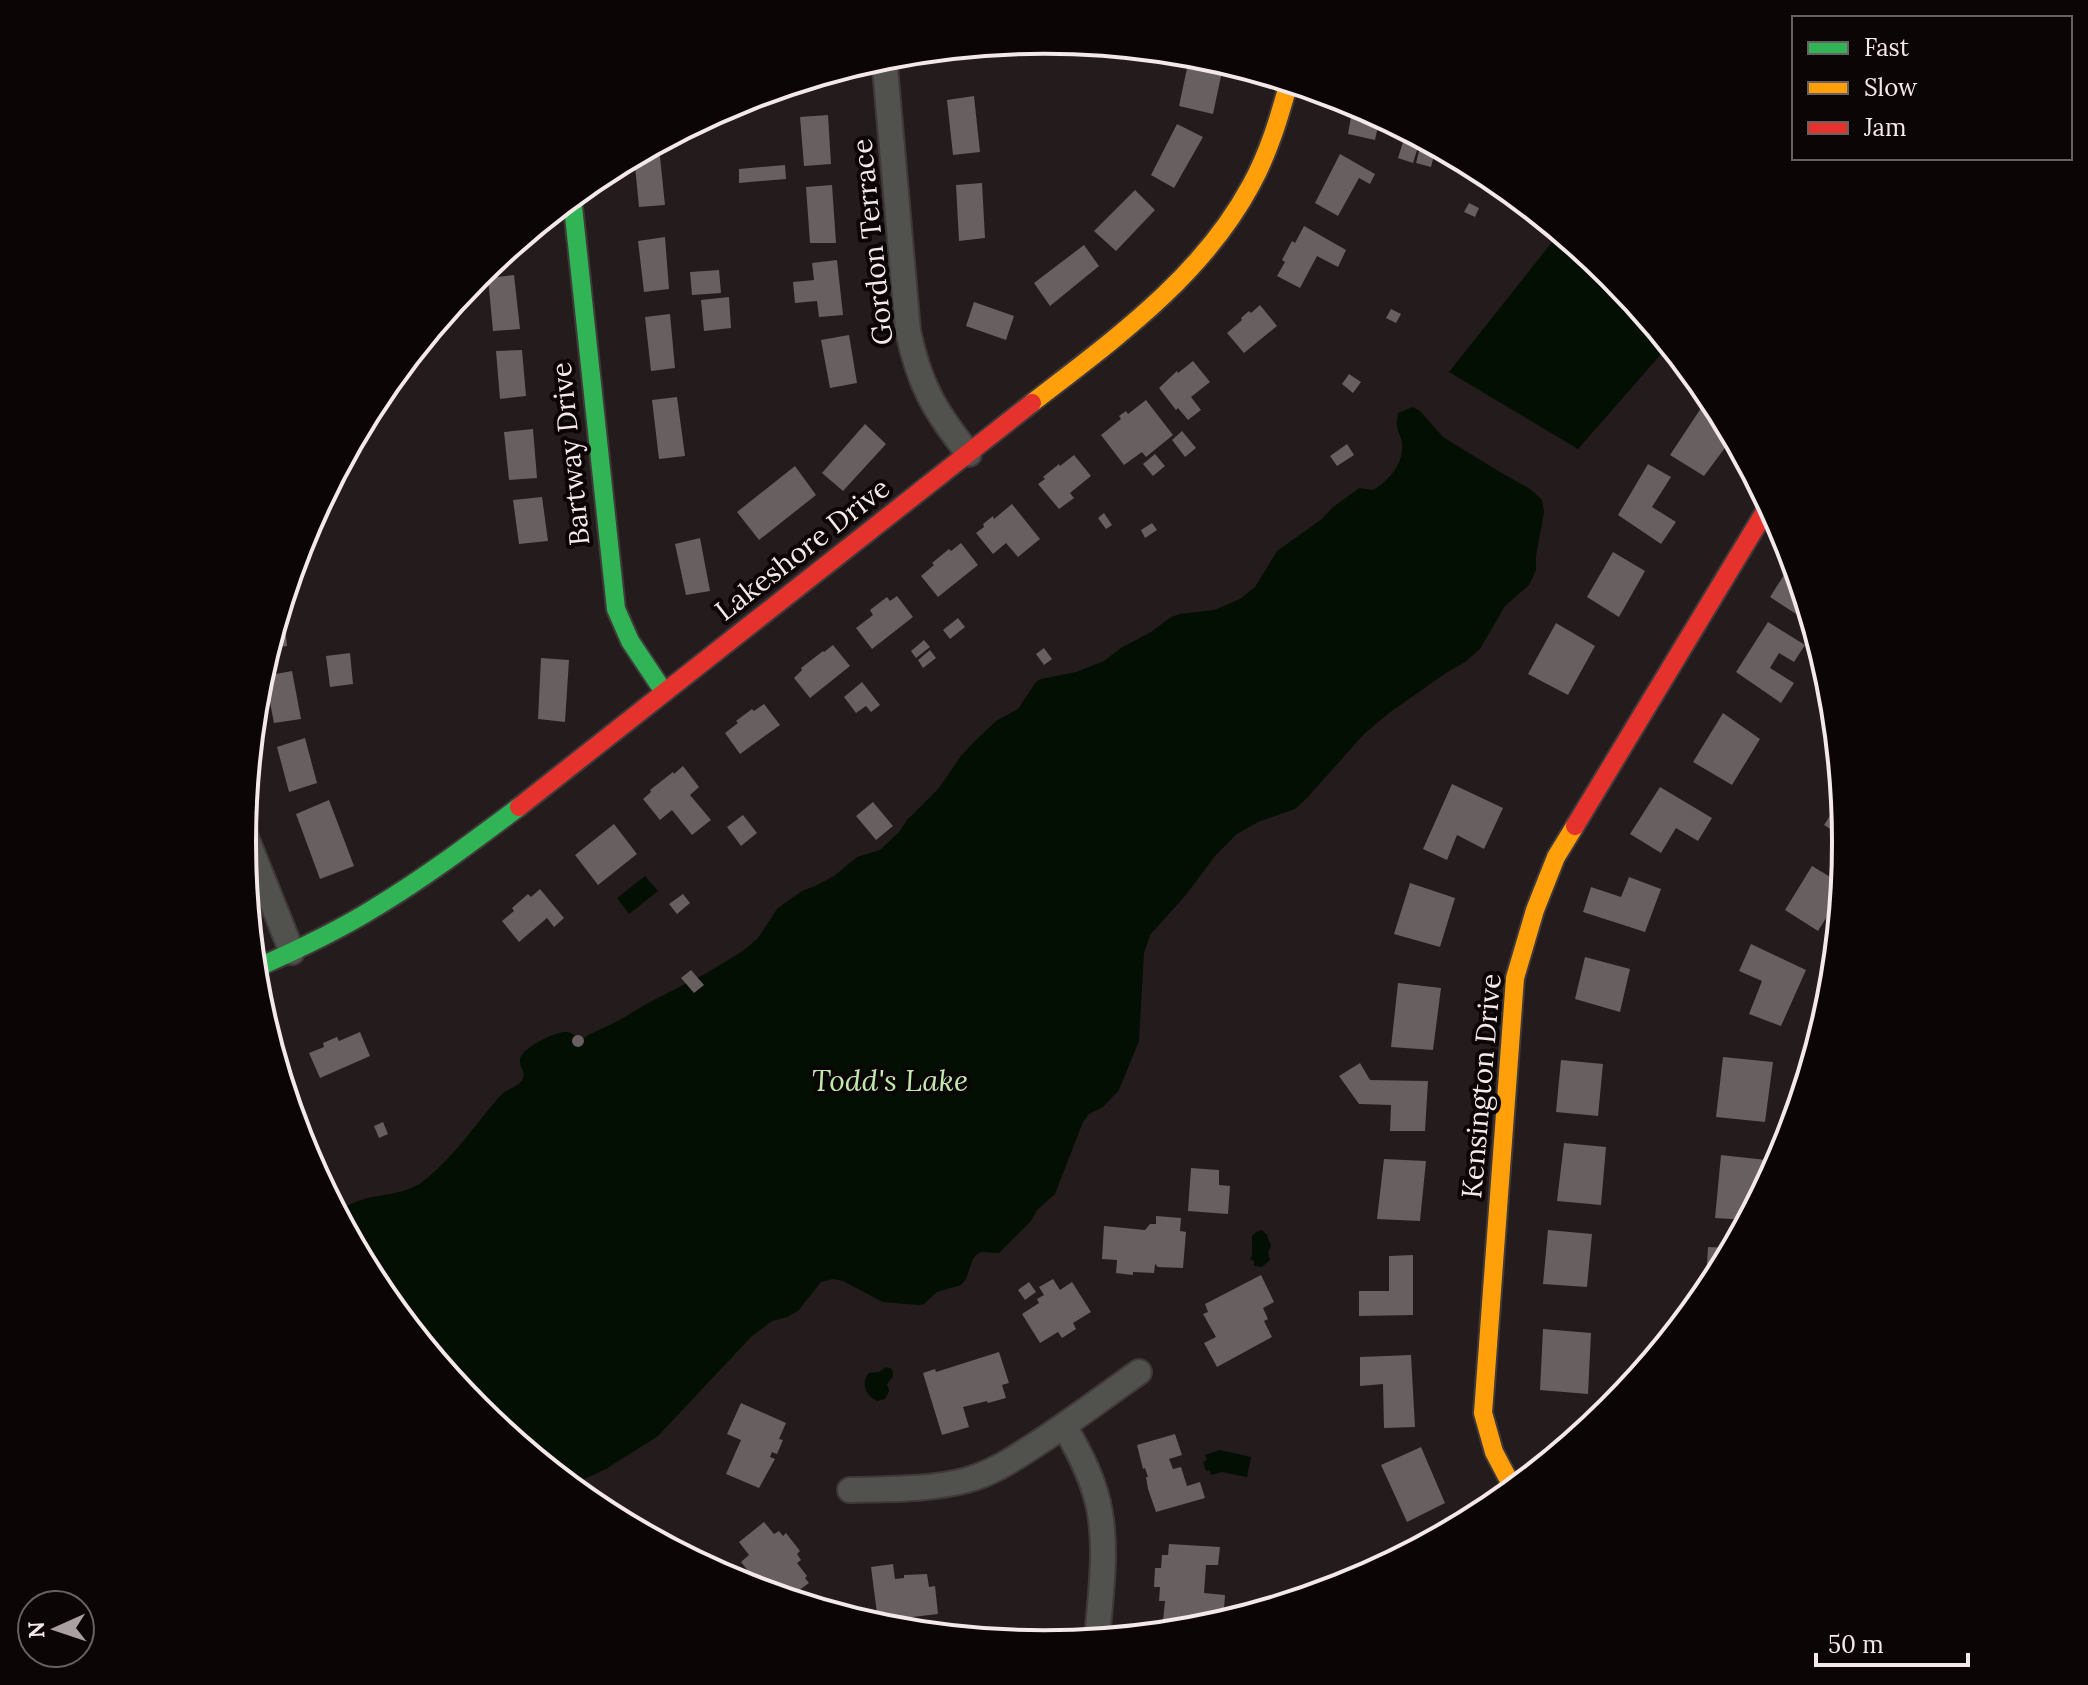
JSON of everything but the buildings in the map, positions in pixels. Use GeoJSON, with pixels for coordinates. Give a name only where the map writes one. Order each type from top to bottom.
{"type":"FeatureCollection","features":[{"type":"Feature","properties":{"kind":"street","name":"Gordon Terrace"},"geometry":{"type":"LineString","coordinates":[[885,70],[908,331],[927,393],[943,421],[969,454]]}},
{"type":"Feature","properties":{"kind":"street","name":"Lakeshore Drive"},"geometry":{"type":"LineString","coordinates":[[265,964],[374,909],[452,858],[1135,322],[1215,242],[1246,197],[1279,122],[1286,93]]}},
{"type":"Feature","properties":{"kind":"street","name":"Bartway Drive"},"geometry":{"type":"LineString","coordinates":[[573,210],[616,609],[630,641],[664,692]]}},
{"type":"Feature","properties":{"kind":"street","name":"Kensington Drive"},"geometry":{"type":"LineString","coordinates":[[1508,1479],[1494,1452],[1483,1413],[1515,978],[1535,910],[1556,857],[1761,517]]}},
{"type":"Feature","properties":{"kind":"street"},"geometry":{"type":"LineString","coordinates":[[256,863],[292,952]]}},
{"type":"Feature","properties":{"kind":"street"},"geometry":{"type":"LineString","coordinates":[[850,1490],[922,1487],[965,1481],[996,1469],[1064,1426],[1139,1372]]}},
{"type":"Feature","properties":{"kind":"street"},"geometry":{"type":"LineString","coordinates":[[1064,1426],[1085,1465],[1100,1514],[1102,1581],[1098,1629]]}},
{"type":"Feature","properties":{"kind":"water"},"geometry":{"type":"Polygon","coordinates":[[[1553,241],[1602,285],[1662,353],[1578,449],[1449,372],[1553,241]]]}},
{"type":"Feature","properties":{"kind":"water","name":"Todd's Lake"},"geometry":{"type":"Polygon","coordinates":[[[1413,407],[1420,411],[1443,437],[1530,489],[1542,500],[1544,512],[1536,570],[1529,585],[1505,606],[1480,649],[1364,734],[1295,809],[1258,822],[1237,834],[1150,935],[1144,953],[1139,1041],[1119,1090],[1083,1122],[1055,1194],[999,1253],[981,1252],[976,1255],[961,1285],[937,1292],[924,1304],[883,1302],[843,1281],[833,1279],[821,1282],[798,1311],[772,1321],[751,1337],[658,1436],[606,1469],[581,1480],[564,1468],[486,1400],[418,1323],[388,1281],[345,1207],[364,1199],[409,1189],[434,1173],[501,1095],[521,1082],[524,1076],[520,1059],[533,1045],[561,1032],[582,1040],[705,974],[758,938],[782,905],[802,891],[834,876],[857,857],[880,850],[939,788],[973,743],[996,721],[1018,709],[1036,682],[1104,661],[1171,617],[1214,610],[1240,599],[1255,587],[1277,551],[1359,488],[1373,490],[1385,482],[1401,458],[1398,413],[1413,407]]]}},
{"type":"Feature","properties":{"kind":"water"},"geometry":{"type":"Polygon","coordinates":[[[645,876],[658,891],[629,914],[617,898],[645,876]]]}},
{"type":"Feature","properties":{"kind":"water"},"geometry":{"type":"Polygon","coordinates":[[[1262,1230],[1271,1246],[1268,1252],[1270,1260],[1262,1267],[1254,1266],[1254,1261],[1250,1259],[1252,1236],[1262,1230]]]}},
{"type":"Feature","properties":{"kind":"water"},"geometry":{"type":"Polygon","coordinates":[[[886,1367],[892,1369],[893,1376],[887,1384],[889,1391],[885,1399],[877,1401],[867,1393],[866,1377],[886,1367]]]}},
{"type":"Feature","properties":{"kind":"water"},"geometry":{"type":"Polygon","coordinates":[[[1220,1450],[1251,1457],[1247,1477],[1222,1472],[1211,1475],[1209,1470],[1206,1471],[1203,1462],[1207,1460],[1205,1455],[1220,1450]]]}},
{"type":"Feature","properties":{"kind":"traffic: fast"},"geometry":{"type":"LineString","coordinates":[[573,210],[616,609],[630,641],[664,692]]}},
{"type":"Feature","properties":{"kind":"traffic: fast"},"geometry":{"type":"LineString","coordinates":[[265,964],[376,907],[519,807]]}},
{"type":"Feature","properties":{"kind":"traffic: slow"},"geometry":{"type":"LineString","coordinates":[[1032,403],[1124,331],[1207,249],[1251,185],[1273,135],[1286,93]]}},
{"type":"Feature","properties":{"kind":"traffic: slow"},"geometry":{"type":"LineString","coordinates":[[1508,1479],[1494,1452],[1483,1413],[1515,978],[1535,910],[1556,857],[1575,826]]}},
{"type":"Feature","properties":{"kind":"traffic: jam"},"geometry":{"type":"LineString","coordinates":[[519,807],[1032,403]]}},
{"type":"Feature","properties":{"kind":"traffic: jam"},"geometry":{"type":"LineString","coordinates":[[1575,826],[1761,517]]}}]}
